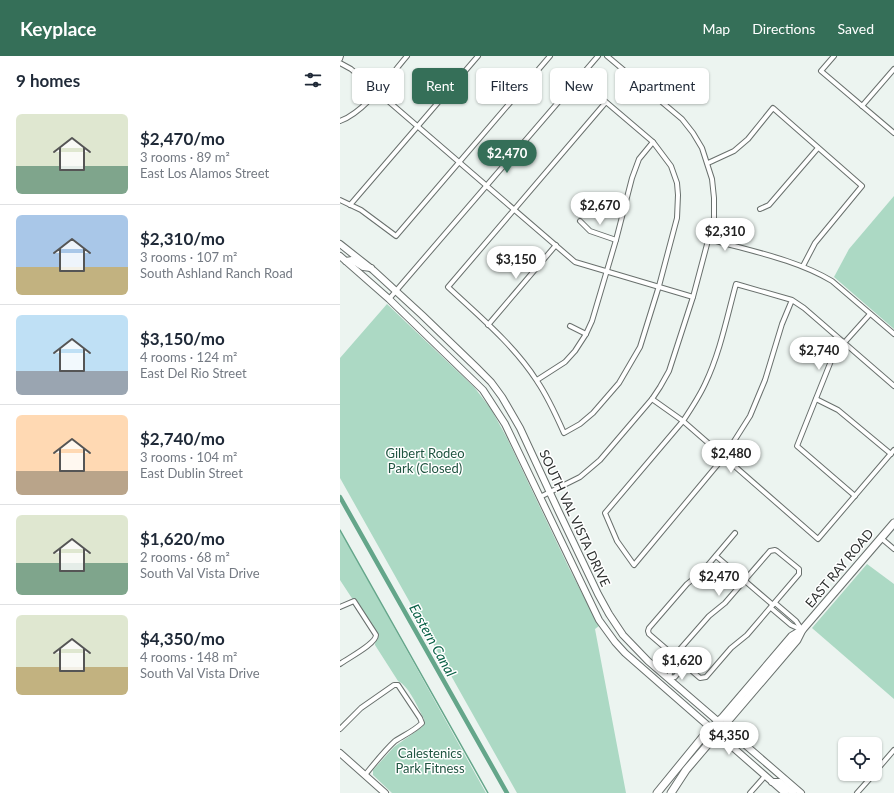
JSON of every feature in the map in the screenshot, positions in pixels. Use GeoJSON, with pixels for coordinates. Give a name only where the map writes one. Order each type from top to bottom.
{"type":"FeatureCollection","features":[{"type":"Feature","properties":{"kind":"main road","name":"SOUTH VAL VISTA DRIVE"},"geometry":{"type":"LineString","coordinates":[[340,244],[371,268],[396,291],[491,382],[502,397],[520,428],[597,591],[609,614],[623,635],[669,678],[801,793]]}},
{"type":"Feature","properties":{"kind":"main road","name":"SOUTH VAL VISTA DRIVE"},"geometry":{"type":"LineString","coordinates":[[340,256],[389,299],[483,390],[505,424],[599,620],[615,642],[662,686],[785,793]]}},
{"type":"Feature","properties":{"kind":"main road"},"geometry":{"type":"LineString","coordinates":[[346,261],[352,260],[363,267],[371,268]]}},
{"type":"Feature","properties":{"kind":"main road","name":"EAST RAY ROAD"},"geometry":{"type":"LineString","coordinates":[[671,793],[686,770],[717,734],[721,724],[797,640],[802,630],[894,522]]}},
{"type":"Feature","properties":{"kind":"main road"},"geometry":{"type":"LineString","coordinates":[[588,596],[597,591]]}},
{"type":"Feature","properties":{"kind":"main road"},"geometry":{"type":"LineString","coordinates":[[662,686],[669,678]]}},
{"type":"Feature","properties":{"kind":"main road","name":"EAST RAY ROAD"},"geometry":{"type":"LineString","coordinates":[[657,793],[711,728],[721,724]]}},
{"type":"Feature","properties":{"kind":"main road"},"geometry":{"type":"LineString","coordinates":[[340,754],[385,793]]}},
{"type":"Feature","properties":{"kind":"main road"},"geometry":{"type":"LineString","coordinates":[[772,782],[780,782],[793,793]]}},
{"type":"Feature","properties":{"kind":"street"},"geometry":{"type":"LineString","coordinates":[[397,68],[407,56]]}},
{"type":"Feature","properties":{"kind":"street"},"geometry":{"type":"LineString","coordinates":[[350,205],[478,56]]}},
{"type":"Feature","properties":{"kind":"street"},"geometry":{"type":"LineString","coordinates":[[340,200],[365,214],[396,236],[550,56]]}},
{"type":"Feature","properties":{"kind":"street"},"geometry":{"type":"LineString","coordinates":[[588,68],[598,56]]}},
{"type":"Feature","properties":{"kind":"street"},"geometry":{"type":"LineString","coordinates":[[540,497],[580,477],[600,460],[652,399],[669,371],[693,297],[714,218],[712,179],[702,148],[682,119],[607,56]]}},
{"type":"Feature","properties":{"kind":"street"},"geometry":{"type":"LineString","coordinates":[[834,56],[822,71],[894,133]]}},
{"type":"Feature","properties":{"kind":"street"},"geometry":{"type":"LineString","coordinates":[[340,63],[352,70]]}},
{"type":"Feature","properties":{"kind":"street"},"geometry":{"type":"LineString","coordinates":[[862,106],[894,69]]}},
{"type":"Feature","properties":{"kind":"street"},"geometry":{"type":"LineString","coordinates":[[604,104],[448,287],[515,353],[537,380],[551,404],[564,433],[580,424],[593,413],[619,383],[628,370],[644,338],[677,218],[677,183],[671,166],[653,142],[607,103]]}},
{"type":"Feature","properties":{"kind":"street"},"geometry":{"type":"LineString","coordinates":[[340,121],[349,118],[366,104]]}},
{"type":"Feature","properties":{"kind":"street"},"geometry":{"type":"LineString","coordinates":[[392,104],[575,262],[693,297]]}},
{"type":"Feature","properties":{"kind":"street"},"geometry":{"type":"LineString","coordinates":[[389,299],[557,104]]}},
{"type":"Feature","properties":{"kind":"street"},"geometry":{"type":"LineString","coordinates":[[708,163],[734,151],[748,139],[773,108],[862,186],[815,243],[804,266]]}},
{"type":"Feature","properties":{"kind":"street"},"geometry":{"type":"LineString","coordinates":[[537,380],[565,362],[575,351],[586,334],[592,321],[616,240],[632,178],[639,159],[653,142]]}},
{"type":"Feature","properties":{"kind":"street"},"geometry":{"type":"LineString","coordinates":[[760,209],[769,205],[818,148]]}},
{"type":"Feature","properties":{"kind":"street"},"geometry":{"type":"LineString","coordinates":[[580,221],[590,231],[616,240]]}},
{"type":"Feature","properties":{"kind":"street"},"geometry":{"type":"LineString","coordinates":[[709,240],[804,266],[832,281],[894,334]]}},
{"type":"Feature","properties":{"kind":"street"},"geometry":{"type":"LineString","coordinates":[[488,325],[556,245]]}},
{"type":"Feature","properties":{"kind":"street"},"geometry":{"type":"LineString","coordinates":[[792,300],[782,324],[765,380],[750,416],[724,457],[634,565],[617,541],[604,513],[683,421],[694,405],[715,358],[736,284],[792,300],[804,308],[894,386]]}},
{"type":"Feature","properties":{"kind":"street"},"geometry":{"type":"LineString","coordinates":[[855,496],[797,446],[831,361],[844,343],[870,314]]}},
{"type":"Feature","properties":{"kind":"street"},"geometry":{"type":"LineString","coordinates":[[570,326],[586,334]]}},
{"type":"Feature","properties":{"kind":"street"},"geometry":{"type":"LineString","coordinates":[[652,399],[683,421],[818,539],[893,452],[838,410],[816,399]]}},
{"type":"Feature","properties":{"kind":"street"},"geometry":{"type":"LineString","coordinates":[[674,656],[709,616],[725,603],[770,551],[777,550],[799,569],[798,576],[747,635],[731,648],[704,678],[700,678],[674,656],[649,634],[648,631],[686,584],[702,572],[735,533]]}},
{"type":"Feature","properties":{"kind":"street"},"geometry":{"type":"LineString","coordinates":[[881,538],[894,548]]}},
{"type":"Feature","properties":{"kind":"street"},"geometry":{"type":"LineString","coordinates":[[716,556],[773,605],[792,625],[802,630]]}},
{"type":"Feature","properties":{"kind":"street"},"geometry":{"type":"LineString","coordinates":[[340,607],[354,601],[376,635],[376,638],[372,643],[340,664]]}},
{"type":"Feature","properties":{"kind":"street"},"geometry":{"type":"LineString","coordinates":[[680,661],[670,673],[669,678],[675,677],[685,665]]}},
{"type":"Feature","properties":{"kind":"street"},"geometry":{"type":"LineString","coordinates":[[340,729],[361,708],[394,685],[398,684],[420,718],[422,723],[396,741],[385,751],[365,775]]}},
{"type":"Feature","properties":{"kind":"street"},"geometry":{"type":"LineString","coordinates":[[882,764],[894,750]]}},
{"type":"Feature","properties":{"kind":"street"},"geometry":{"type":"LineString","coordinates":[[750,793],[765,776]]}},
{"type":"Feature","properties":{"kind":"street"},"geometry":{"type":"LineString","coordinates":[[860,792],[868,781]]}},
{"type":"Feature","properties":{"kind":"green space"},"geometry":{"type":"Polygon","coordinates":[[[894,196],[894,329],[834,277],[849,249],[894,196]]]}},
{"type":"Feature","properties":{"kind":"green space","name":"Gilbert Rodeo Park (Closed)"},"geometry":{"type":"Polygon","coordinates":[[[387,304],[474,387],[491,409],[507,438],[569,568],[599,626],[595,629],[626,793],[517,793],[340,478],[340,358],[387,304]]]}},
{"type":"Feature","properties":{"kind":"green space","name":"Calestenics Park Fitness"},"geometry":{"type":"Polygon","coordinates":[[[340,530],[486,793],[392,793],[373,775],[373,770],[394,747],[422,727],[424,719],[409,692],[398,681],[375,645],[376,635],[340,580],[340,530]]]}},
{"type":"Feature","properties":{"kind":"green space"},"geometry":{"type":"Polygon","coordinates":[[[867,564],[894,584],[894,699],[812,628],[867,564]]]}},
{"type":"Feature","properties":{"kind":"waterway","name":"Eastern Canal"},"geometry":{"type":"LineString","coordinates":[[340,497],[507,793]]}},
{"type":"Feature","properties":{"kind":"waterway"},"geometry":{"type":"LineString","coordinates":[[340,530],[488,793]]}}]}
